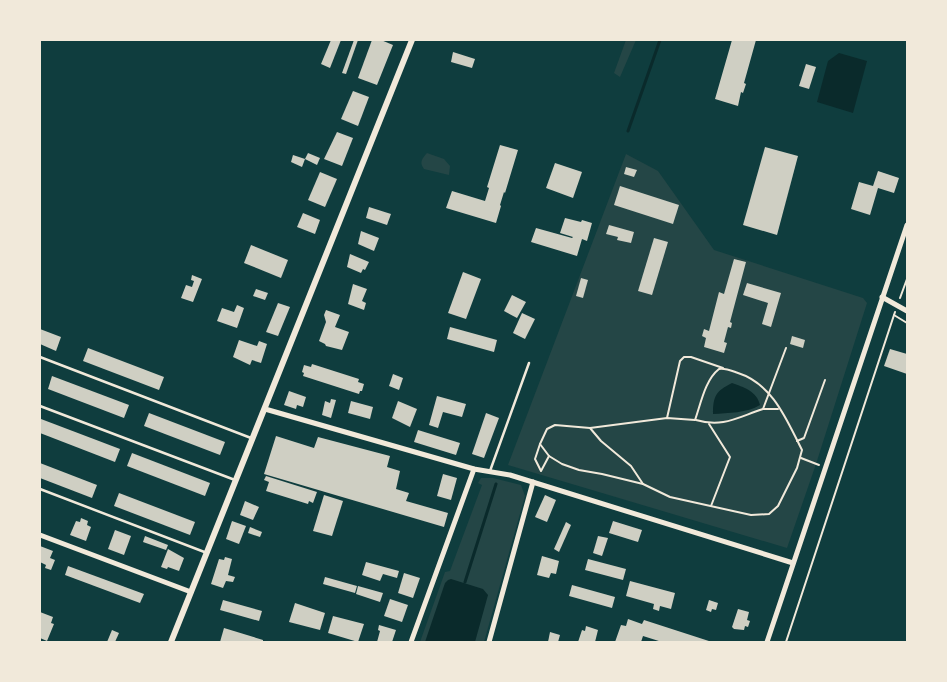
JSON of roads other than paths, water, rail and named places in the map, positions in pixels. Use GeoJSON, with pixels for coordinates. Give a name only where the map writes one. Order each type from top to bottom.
{"type":"FeatureCollection","features":[{"type":"Feature","properties":{"kind":"street"},"geometry":{"type":"LineString","coordinates":[[171,642],[412,40]]}},
{"type":"Feature","properties":{"kind":"street"},"geometry":{"type":"LineString","coordinates":[[767,642],[907,225]]}},
{"type":"Feature","properties":{"kind":"street"},"geometry":{"type":"LineString","coordinates":[[882,297],[907,311]]}},
{"type":"Feature","properties":{"kind":"street"},"geometry":{"type":"LineString","coordinates":[[264,408],[474,469],[533,482],[793,563]]}},
{"type":"Feature","properties":{"kind":"street"},"geometry":{"type":"LineString","coordinates":[[411,642],[474,469]]}},
{"type":"Feature","properties":{"kind":"street"},"geometry":{"type":"LineString","coordinates":[[489,642],[533,482]]}},
{"type":"Feature","properties":{"kind":"street"},"geometry":{"type":"LineString","coordinates":[[40,536],[191,592]]}},
{"type":"Feature","properties":{"kind":"lane"},"geometry":{"type":"LineString","coordinates":[[40,358],[252,438]]}},
{"type":"Feature","properties":{"kind":"lane"},"geometry":{"type":"LineString","coordinates":[[490,471],[529,362]]}},
{"type":"Feature","properties":{"kind":"lane"},"geometry":{"type":"LineString","coordinates":[[40,406],[236,480]]}},
{"type":"Feature","properties":{"kind":"lane"},"geometry":{"type":"LineString","coordinates":[[40,490],[207,553]]}},
{"type":"Feature","properties":{"kind":"waterway"},"geometry":{"type":"LineString","coordinates":[[628,131],[660,40]]}},
{"type":"Feature","properties":{"kind":"waterway"},"geometry":{"type":"LineString","coordinates":[[465,582],[496,484]]}}]}
